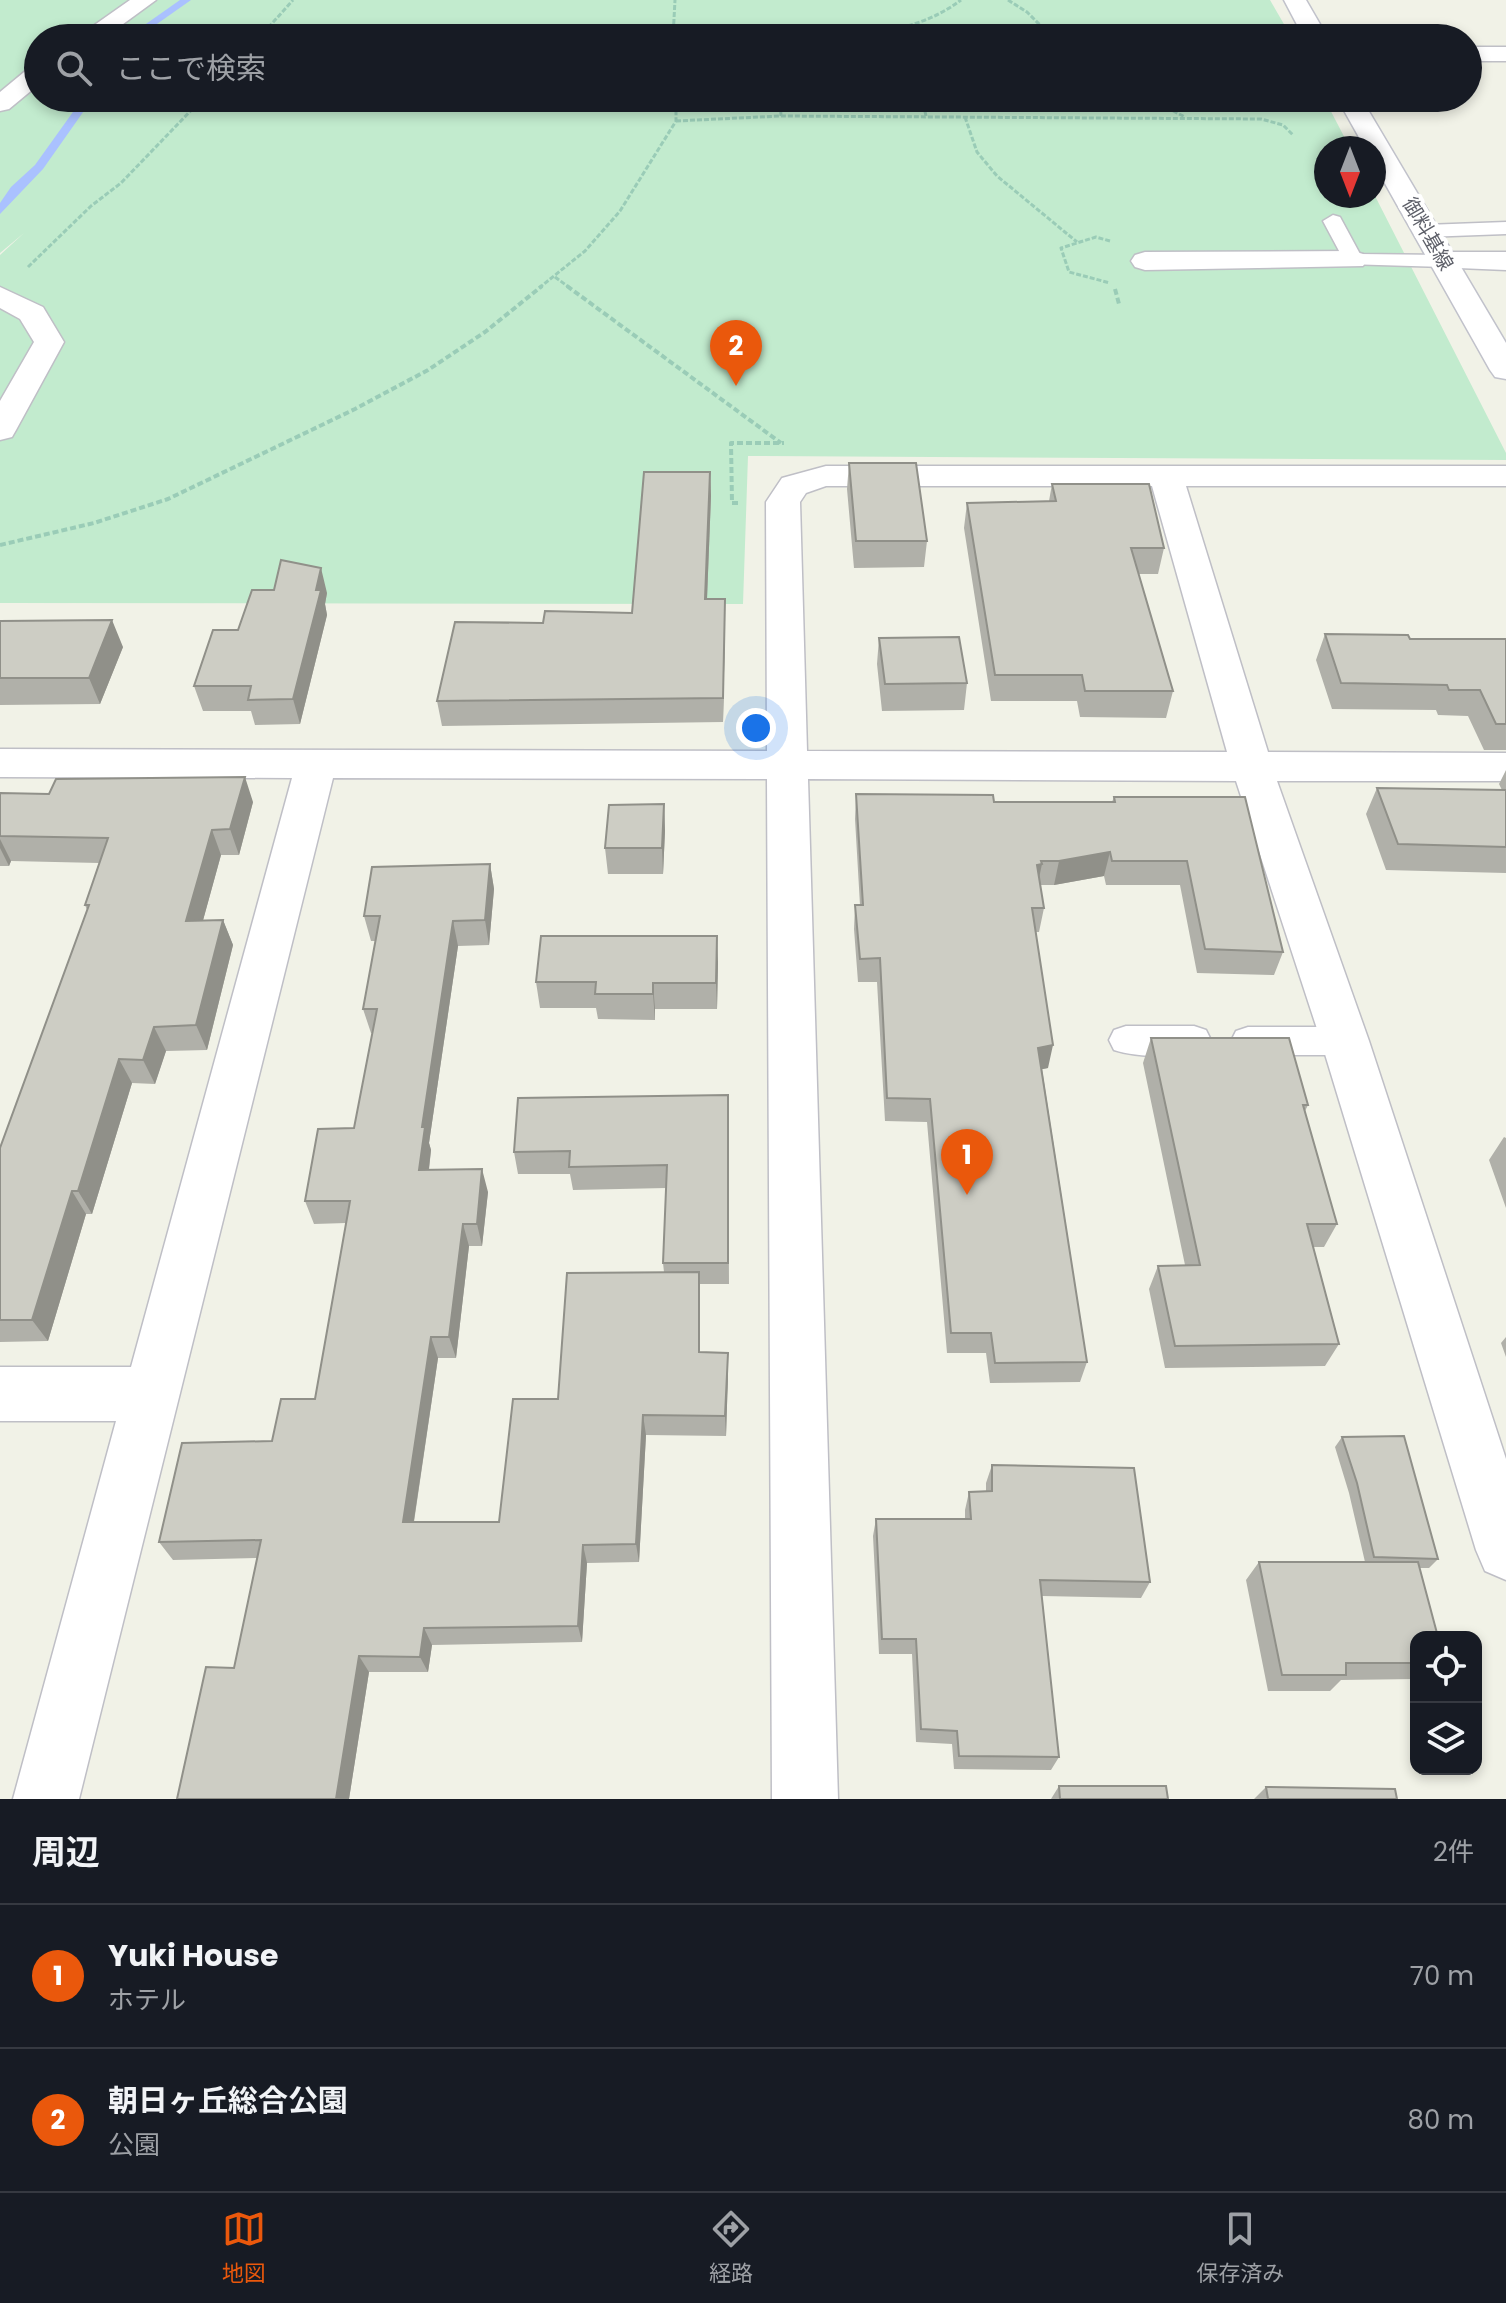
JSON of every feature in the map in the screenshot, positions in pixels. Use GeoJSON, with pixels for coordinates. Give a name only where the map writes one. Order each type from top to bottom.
{"type":"FeatureCollection","features":[{"type":"Feature","properties":{"kind":"street"},"geometry":{"type":"LineString","coordinates":[[109,24],[145,0]]}},
{"type":"Feature","properties":{"kind":"street"},"geometry":{"type":"LineString","coordinates":[[1295,0],[1308,24]]}},
{"type":"Feature","properties":{"kind":"street"},"geometry":{"type":"LineString","coordinates":[[1482,54],[1506,54]]}},
{"type":"Feature","properties":{"kind":"street"},"geometry":{"type":"LineString","coordinates":[[0,104],[24,84]]}},
{"type":"Feature","properties":{"kind":"street","name":"御料基線"},"geometry":{"type":"LineString","coordinates":[[1357,112],[1506,370]]}},
{"type":"Feature","properties":{"kind":"street"},"geometry":{"type":"LineString","coordinates":[[1145,261],[1353,260]]}},
{"type":"Feature","properties":{"kind":"street"},"geometry":{"type":"LineString","coordinates":[[1444,261],[1506,261]]}},
{"type":"Feature","properties":{"kind":"street"},"geometry":{"type":"LineString","coordinates":[[0,296],[32,313],[49,342],[0,430]]}},
{"type":"Feature","properties":{"kind":"street"},"geometry":{"type":"LineString","coordinates":[[1166,475],[1252,768],[1345,1041],[1506,1550]]}},
{"type":"Feature","properties":{"kind":"street"},"geometry":{"type":"LineString","coordinates":[[805,1799],[783,502],[787,491],[802,480],[826,476],[1506,476]]}},
{"type":"Feature","properties":{"kind":"street"},"geometry":{"type":"LineString","coordinates":[[0,763],[1506,767]]}},
{"type":"Feature","properties":{"kind":"street"},"geometry":{"type":"LineString","coordinates":[[46,1799],[316,765]]}},
{"type":"Feature","properties":{"kind":"street"},"geometry":{"type":"LineString","coordinates":[[0,1394],[150,1394]]}},
{"type":"Feature","properties":{"kind":"lane"},"geometry":{"type":"LineString","coordinates":[[1333,221],[1353,260],[1444,261]]}},
{"type":"Feature","properties":{"kind":"lane"},"geometry":{"type":"LineString","coordinates":[[1425,231],[1506,228]]}},
{"type":"Feature","properties":{"kind":"lane"},"geometry":{"type":"LineString","coordinates":[[1126,1040],[1345,1041]]}},
{"type":"Feature","properties":{"kind":"path"},"geometry":{"type":"LineString","coordinates":[[272,24],[293,0]]}},
{"type":"Feature","properties":{"kind":"path"},"geometry":{"type":"LineString","coordinates":[[674,24],[675,0]]}},
{"type":"Feature","properties":{"kind":"path"},"geometry":{"type":"LineString","coordinates":[[914,24],[953,7],[961,0]]}},
{"type":"Feature","properties":{"kind":"path"},"geometry":{"type":"LineString","coordinates":[[1008,0],[1039,24]]}},
{"type":"Feature","properties":{"kind":"path"},"geometry":{"type":"LineString","coordinates":[[23,272],[91,206],[121,183],[189,112]]}},
{"type":"Feature","properties":{"kind":"path"},"geometry":{"type":"LineString","coordinates":[[0,545],[94,523],[168,499],[341,416],[439,362],[485,332],[585,251],[620,211],[676,121],[676,112]]}},
{"type":"Feature","properties":{"kind":"path"},"geometry":{"type":"LineString","coordinates":[[781,112],[781,116]]}},
{"type":"Feature","properties":{"kind":"path"},"geometry":{"type":"LineString","coordinates":[[925,112],[926,116]]}},
{"type":"Feature","properties":{"kind":"path"},"geometry":{"type":"LineString","coordinates":[[1175,112],[1186,118]]}},
{"type":"Feature","properties":{"kind":"path"},"geometry":{"type":"LineString","coordinates":[[676,121],[781,116],[1261,119],[1278,121],[1293,135]]}},
{"type":"Feature","properties":{"kind":"path"},"geometry":{"type":"LineString","coordinates":[[965,117],[977,152],[997,176],[1077,243]]}},
{"type":"Feature","properties":{"kind":"path"},"geometry":{"type":"LineString","coordinates":[[555,277],[781,443]]}},
{"type":"Feature","properties":{"kind":"green space"},"geometry":{"type":"Polygon","coordinates":[[[0,0],[1270,0],[1284,24],[24,24],[24,112],[1331,112],[1344,136],[1314,136],[1314,208],[1381,208],[1506,453],[1506,460],[748,456],[743,604],[0,603],[0,255],[24,233],[0,253],[0,0]]]}},
{"type":"Feature","properties":{"kind":"building"},"geometry":{"type":"Polygon","coordinates":[[[849,463],[916,463],[927,541],[856,541],[849,463]]]}},
{"type":"Feature","properties":{"kind":"building"},"geometry":{"type":"Polygon","coordinates":[[[644,472],[710,472],[705,599],[725,599],[723,698],[437,701],[455,622],[543,623],[545,611],[632,613],[644,472]]]}},
{"type":"Feature","properties":{"kind":"building"},"geometry":{"type":"Polygon","coordinates":[[[1052,484],[1149,484],[1164,548],[1131,548],[1173,691],[1085,691],[1082,675],[995,675],[967,503],[1056,501],[1052,484]]]}},
{"type":"Feature","properties":{"kind":"building"},"geometry":{"type":"Polygon","coordinates":[[[281,560],[321,568],[316,590],[321,590],[293,699],[248,700],[251,686],[194,686],[213,630],[238,630],[252,590],[274,590],[281,560]]]}},
{"type":"Feature","properties":{"kind":"building"},"geometry":{"type":"Polygon","coordinates":[[[112,620],[89,678],[0,678],[0,621],[112,620]]]}},
{"type":"Feature","properties":{"kind":"building"},"geometry":{"type":"Polygon","coordinates":[[[1325,634],[1408,635],[1410,639],[1506,639],[1506,724],[1496,724],[1480,690],[1449,690],[1447,685],[1341,683],[1325,634]]]}},
{"type":"Feature","properties":{"kind":"building"},"geometry":{"type":"Polygon","coordinates":[[[959,637],[967,683],[885,684],[879,638],[959,637]]]}},
{"type":"Feature","properties":{"kind":"building"},"geometry":{"type":"Polygon","coordinates":[[[245,777],[230,829],[212,830],[186,921],[223,920],[196,1025],[154,1027],[143,1060],[119,1059],[78,1191],[72,1191],[32,1320],[0,1320],[0,1148],[89,905],[85,905],[108,838],[0,836],[0,793],[49,794],[56,779],[245,777]]]}},
{"type":"Feature","properties":{"kind":"building"},"geometry":{"type":"Polygon","coordinates":[[[1377,788],[1506,790],[1506,847],[1398,844],[1377,788]]]}},
{"type":"Feature","properties":{"kind":"building"},"geometry":{"type":"Polygon","coordinates":[[[856,794],[993,795],[994,802],[1115,802],[1114,797],[1245,797],[1283,952],[1205,949],[1187,861],[1112,861],[1110,852],[1041,861],[1042,864],[1037,865],[1044,908],[1032,908],[1053,1045],[1038,1048],[1087,1362],[995,1363],[991,1333],[951,1333],[930,1099],[887,1098],[880,958],[860,959],[855,905],[863,905],[856,794]]]}},
{"type":"Feature","properties":{"kind":"building"},"geometry":{"type":"Polygon","coordinates":[[[664,804],[662,848],[605,848],[609,805],[664,804]]]}},
{"type":"Feature","properties":{"kind":"building"},"geometry":{"type":"Polygon","coordinates":[[[490,864],[485,920],[453,921],[422,1127],[425,1127],[419,1170],[482,1169],[477,1224],[463,1224],[449,1337],[431,1337],[403,1522],[499,1522],[513,1399],[558,1399],[567,1273],[699,1272],[699,1352],[728,1353],[725,1416],[643,1415],[636,1544],[583,1545],[578,1626],[424,1628],[420,1657],[359,1656],[336,1799],[177,1799],[206,1667],[234,1668],[261,1540],[159,1542],[182,1443],[272,1441],[281,1399],[315,1399],[350,1201],[305,1201],[318,1129],[354,1128],[377,1009],[363,1009],[380,916],[364,916],[372,867],[490,864]]]}},
{"type":"Feature","properties":{"kind":"building"},"geometry":{"type":"Polygon","coordinates":[[[541,936],[717,936],[716,983],[653,983],[653,994],[595,994],[596,982],[536,982],[541,936]]]}},
{"type":"Feature","properties":{"kind":"building"},"geometry":{"type":"Polygon","coordinates":[[[1151,1038],[1289,1038],[1308,1105],[1303,1105],[1337,1224],[1307,1224],[1339,1344],[1175,1346],[1158,1266],[1200,1265],[1151,1038]]]}},
{"type":"Feature","properties":{"kind":"building"},"geometry":{"type":"Polygon","coordinates":[[[728,1095],[728,1263],[663,1263],[667,1165],[569,1167],[570,1151],[514,1152],[518,1098],[728,1095]]]}},
{"type":"Feature","properties":{"kind":"building"},"geometry":{"type":"Polygon","coordinates":[[[1404,1436],[1438,1559],[1374,1557],[1357,1483],[1342,1437],[1404,1436]]]}},
{"type":"Feature","properties":{"kind":"building"},"geometry":{"type":"Polygon","coordinates":[[[992,1465],[1134,1468],[1150,1582],[1040,1580],[1059,1757],[959,1756],[957,1731],[921,1729],[916,1639],[882,1639],[876,1519],[971,1519],[969,1492],[992,1491],[992,1465]]]}},
{"type":"Feature","properties":{"kind":"building"},"geometry":{"type":"Polygon","coordinates":[[[1259,1562],[1418,1562],[1436,1631],[1410,1631],[1410,1663],[1346,1663],[1346,1675],[1282,1675],[1259,1562]]]}},
{"type":"Feature","properties":{"kind":"building"},"geometry":{"type":"Polygon","coordinates":[[[1059,1786],[1166,1786],[1168,1799],[1060,1799],[1059,1786]]]}},
{"type":"Feature","properties":{"kind":"building"},"geometry":{"type":"Polygon","coordinates":[[[1266,1787],[1395,1789],[1397,1799],[1268,1799],[1266,1787]]]}},
{"type":"Feature","properties":{"kind":"waterway"},"geometry":{"type":"LineString","coordinates":[[151,24],[186,0]]}},
{"type":"Feature","properties":{"kind":"waterway"},"geometry":{"type":"LineString","coordinates":[[0,211],[15,189],[39,167],[78,112]]}},
{"type":"Feature","properties":{"kind":"place","name":"朝日ヶ丘総合公園"},"geometry":{"type":"Point","coordinates":[736,386]}},
{"type":"Feature","properties":{"kind":"place","name":"Yuki House"},"geometry":{"type":"Point","coordinates":[967,1195]}}]}
